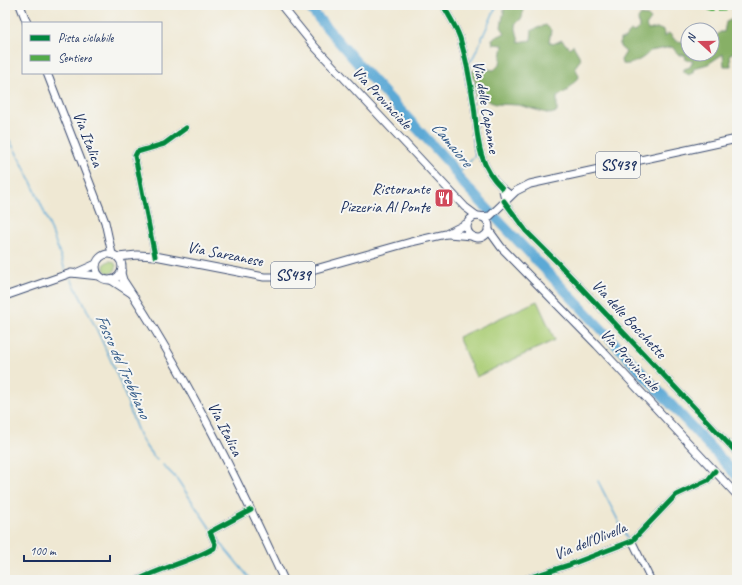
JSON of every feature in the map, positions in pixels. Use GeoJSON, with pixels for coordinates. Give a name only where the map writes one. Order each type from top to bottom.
{"type":"FeatureCollection","features":[{"type":"Feature","properties":{"kind":"main road"},"geometry":{"type":"LineString","coordinates":[[20,5],[27,22]]}},
{"type":"Feature","properties":{"kind":"main road","name":"Via Provinciale"},"geometry":{"type":"LineString","coordinates":[[281,5],[315,47],[465,207],[479,217]]}},
{"type":"Feature","properties":{"kind":"main road","name":"Via Italica"},"geometry":{"type":"LineString","coordinates":[[47,74],[109,232],[115,255]]}},
{"type":"Feature","properties":{"kind":"main road","name":"SS439"},"geometry":{"type":"LineString","coordinates":[[490,216],[522,187],[536,182],[737,139]]}},
{"type":"Feature","properties":{"kind":"main road","name":"Via Provinciale"},"geometry":{"type":"LineString","coordinates":[[465,207],[468,211],[468,222]]}},
{"type":"Feature","properties":{"kind":"main road","name":"Via Italica"},"geometry":{"type":"LineString","coordinates":[[102,216],[106,236],[102,255]]}},
{"type":"Feature","properties":{"kind":"main road"},"geometry":{"type":"LineString","coordinates":[[490,216],[486,234],[475,237],[468,232],[468,222],[479,217],[490,216]]}},
{"type":"Feature","properties":{"kind":"main road"},"geometry":{"type":"LineString","coordinates":[[479,217],[488,226]]}},
{"type":"Feature","properties":{"kind":"main road","name":"Via Sarzanese"},"geometry":{"type":"LineString","coordinates":[[137,255],[155,256],[264,277],[280,277],[298,274],[411,242],[446,234],[468,222]]}},
{"type":"Feature","properties":{"kind":"main road","name":"Via Provinciale"},"geometry":{"type":"LineString","coordinates":[[488,226],[501,247],[597,345],[737,494]]}},
{"type":"Feature","properties":{"kind":"main road","name":"Via Sarzanese"},"geometry":{"type":"LineString","coordinates":[[446,234],[475,237]]}},
{"type":"Feature","properties":{"kind":"main road","name":"Via Provinciale"},"geometry":{"type":"LineString","coordinates":[[475,237],[490,241],[501,247]]}},
{"type":"Feature","properties":{"kind":"main road"},"geometry":{"type":"LineString","coordinates":[[5,296],[61,276],[77,272],[96,264],[102,255]]}},
{"type":"Feature","properties":{"kind":"main road","name":"SS439"},"geometry":{"type":"LineString","coordinates":[[102,255],[137,255]]}},
{"type":"Feature","properties":{"kind":"main road"},"geometry":{"type":"LineString","coordinates":[[115,255],[121,262],[121,271]]}},
{"type":"Feature","properties":{"kind":"main road"},"geometry":{"type":"LineString","coordinates":[[77,272],[111,280],[117,278],[127,262],[137,255]]}},
{"type":"Feature","properties":{"kind":"main road"},"geometry":{"type":"LineString","coordinates":[[96,264],[96,270],[99,276]]}},
{"type":"Feature","properties":{"kind":"main road","name":"Via Italica"},"geometry":{"type":"LineString","coordinates":[[121,271],[133,294],[168,350],[251,510],[284,580]]}},
{"type":"Feature","properties":{"kind":"main road","name":"Via Italica"},"geometry":{"type":"LineString","coordinates":[[111,280],[133,294]]}},
{"type":"Feature","properties":{"kind":"street","name":"Via delle Capanne"},"geometry":{"type":"LineString","coordinates":[[443,5],[460,38],[483,163],[492,178],[502,188],[506,200]]}},
{"type":"Feature","properties":{"kind":"street"},"geometry":{"type":"LineString","coordinates":[[155,256],[135,156],[137,152],[164,144],[186,128]]}},
{"type":"Feature","properties":{"kind":"street","name":"Via delle Bocchette"},"geometry":{"type":"LineString","coordinates":[[506,200],[533,239],[557,262],[737,453]]}},
{"type":"Feature","properties":{"kind":"street","name":"Via dell'Olivella"},"geometry":{"type":"LineString","coordinates":[[522,580],[569,565],[632,541],[676,495],[708,480],[715,471]]}},
{"type":"Feature","properties":{"kind":"street"},"geometry":{"type":"LineString","coordinates":[[138,580],[156,570],[205,554],[214,548],[215,544],[212,531],[251,510]]}},
{"type":"Feature","properties":{"kind":"street"},"geometry":{"type":"LineString","coordinates":[[632,541],[651,580]]}},
{"type":"Feature","properties":{"kind":"green space"},"geometry":{"type":"Polygon","coordinates":[[[505,5],[524,5],[522,18],[515,24],[519,42],[531,40],[532,30],[546,25],[551,30],[549,42],[553,44],[562,40],[569,48],[573,45],[581,59],[575,67],[579,76],[568,90],[557,97],[557,112],[550,114],[519,105],[495,104],[475,94],[475,80],[471,77],[471,72],[480,68],[494,70],[500,64],[503,45],[493,44],[492,39],[505,33],[501,27],[505,5]]]}},
{"type":"Feature","properties":{"kind":"green space"},"geometry":{"type":"Polygon","coordinates":[[[641,15],[648,16],[651,19],[646,26],[648,30],[657,28],[664,31],[664,37],[669,33],[676,41],[680,41],[680,55],[672,47],[650,51],[638,61],[629,64],[622,64],[621,60],[626,52],[620,47],[620,39],[624,39],[631,31],[634,32],[639,28],[638,19],[641,15]]]}},
{"type":"Feature","properties":{"kind":"green space"},"geometry":{"type":"Polygon","coordinates":[[[735,18],[737,20],[737,51],[730,54],[731,66],[724,66],[723,54],[720,56],[720,32],[724,32],[726,22],[735,18]]]}},
{"type":"Feature","properties":{"kind":"green space"},"geometry":{"type":"Polygon","coordinates":[[[692,62],[711,62],[694,68],[693,72],[689,75],[684,72],[684,69],[690,67],[692,62]]]}},
{"type":"Feature","properties":{"kind":"green space"},"geometry":{"type":"Polygon","coordinates":[[[108,261],[112,261],[116,267],[112,273],[108,273],[104,269],[104,265],[108,261]]]}},
{"type":"Feature","properties":{"kind":"green space"},"geometry":{"type":"Polygon","coordinates":[[[537,301],[555,340],[476,377],[458,337],[537,301]]]}},
{"type":"Feature","properties":{"kind":"waterway","name":"Camaiore"},"geometry":{"type":"LineString","coordinates":[[307,5],[359,65],[448,162],[462,182],[608,336],[737,476]]}},
{"type":"Feature","properties":{"kind":"waterway"},"geometry":{"type":"LineString","coordinates":[[467,62],[472,60],[497,5]]}},
{"type":"Feature","properties":{"kind":"waterway"},"geometry":{"type":"LineString","coordinates":[[458,174],[475,156],[464,63]]}},
{"type":"Feature","properties":{"kind":"waterway","name":"Fosso del Trebbiano"},"geometry":{"type":"LineString","coordinates":[[5,133],[39,200],[65,270]]}},
{"type":"Feature","properties":{"kind":"waterway","name":"Fosso del Trebbiano"},"geometry":{"type":"LineString","coordinates":[[71,279],[92,319],[110,359],[122,387],[139,435],[144,444],[157,460]]}},
{"type":"Feature","properties":{"kind":"waterway","name":"Fosso del Trebbiano"},"geometry":{"type":"LineString","coordinates":[[163,465],[177,479],[210,528]]}},
{"type":"Feature","properties":{"kind":"waterway"},"geometry":{"type":"LineString","coordinates":[[598,481],[628,540]]}},
{"type":"Feature","properties":{"kind":"waterway","name":"Fosso del Trebbiano"},"geometry":{"type":"LineString","coordinates":[[213,532],[251,580]]}},
{"type":"Feature","properties":{"kind":"marked path"},"geometry":{"type":"LineString","coordinates":[[694,5],[711,9],[737,8]]}},
{"type":"Feature","properties":{"kind":"cycle path"},"geometry":{"type":"LineString","coordinates":[[443,5],[460,38],[471,89],[478,140],[483,160],[494,179],[502,188]]}},
{"type":"Feature","properties":{"kind":"cycle path"},"geometry":{"type":"LineString","coordinates":[[155,256],[135,156],[137,152],[164,144],[186,128]]}},
{"type":"Feature","properties":{"kind":"cycle path"},"geometry":{"type":"LineString","coordinates":[[504,201],[526,231],[737,453]]}},
{"type":"Feature","properties":{"kind":"cycle path"},"geometry":{"type":"LineString","coordinates":[[522,580],[569,565],[632,541],[676,495],[708,480],[715,471]]}},
{"type":"Feature","properties":{"kind":"cycle path"},"geometry":{"type":"LineString","coordinates":[[138,580],[214,548],[215,544],[210,532],[251,510]]}},
{"type":"Feature","properties":{"kind":"place","name":"Ristorante Pizzeria Al Ponte"},"geometry":{"type":"Point","coordinates":[444,198]}}]}
